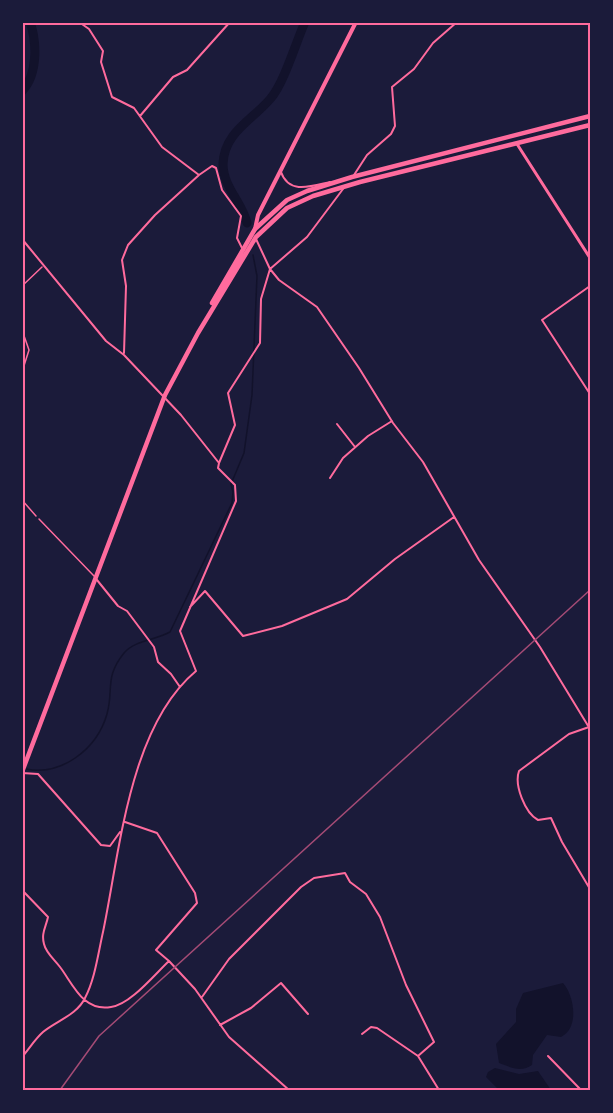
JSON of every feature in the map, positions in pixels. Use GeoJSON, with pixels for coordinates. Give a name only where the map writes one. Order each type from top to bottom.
{"type":"FeatureCollection","features":[{"type":"Feature","properties":{"kind":"highway"},"geometry":{"type":"LineString","coordinates":[[23,768],[164,398],[242,248],[255,228],[287,200],[352,177],[591,116]]}},
{"type":"Feature","properties":{"kind":"highway"},"geometry":{"type":"LineString","coordinates":[[198,333],[256,237],[287,208],[313,196],[345,186],[591,125]]}},
{"type":"Feature","properties":{"kind":"main road"},"geometry":{"type":"LineString","coordinates":[[256,237],[255,228],[258,215],[356,22]]}},
{"type":"Feature","properties":{"kind":"street"},"geometry":{"type":"LineString","coordinates":[[79,22],[92,32],[103,51],[101,62],[112,97],[134,108],[162,147],[199,175]]}},
{"type":"Feature","properties":{"kind":"street"},"geometry":{"type":"LineString","coordinates":[[139,117],[173,77],[187,70],[230,22]]}},
{"type":"Feature","properties":{"kind":"street"},"geometry":{"type":"LineString","coordinates":[[22,1057],[43,1032],[72,1012],[84,1000],[98,953],[122,831],[139,764],[161,715],[180,687],[196,671],[180,631],[201,584],[220,532],[235,504],[231,482],[218,468],[235,425],[228,393],[260,343],[261,299],[270,269],[307,237],[367,155],[391,134],[395,126],[392,87],[414,69],[433,44],[457,22]]}},
{"type":"Feature","properties":{"kind":"street"},"geometry":{"type":"LineString","coordinates":[[517,143],[591,258]]}},
{"type":"Feature","properties":{"kind":"street"},"geometry":{"type":"LineString","coordinates":[[124,355],[126,286],[122,260],[128,245],[155,215],[212,166],[218,169],[222,190],[242,216],[237,238],[242,248]]}},
{"type":"Feature","properties":{"kind":"street"},"geometry":{"type":"LineString","coordinates":[[281,169],[287,183],[295,187],[341,181]]}},
{"type":"Feature","properties":{"kind":"street"},"geometry":{"type":"LineString","coordinates":[[256,237],[270,269],[279,280],[317,307],[392,421],[423,462],[454,517],[590,728],[569,734],[519,771],[518,777],[529,813],[538,820],[551,818],[554,821],[562,842],[591,889]]}},
{"type":"Feature","properties":{"kind":"street"},"geometry":{"type":"LineString","coordinates":[[22,239],[45,264],[106,341],[124,355],[193,428],[219,463]]}},
{"type":"Feature","properties":{"kind":"street"},"geometry":{"type":"LineString","coordinates":[[591,286],[542,320],[591,394]]}},
{"type":"Feature","properties":{"kind":"street"},"geometry":{"type":"LineString","coordinates":[[330,478],[343,458],[392,421]]}},
{"type":"Feature","properties":{"kind":"street"},"geometry":{"type":"LineString","coordinates":[[337,424],[355,447]]}},
{"type":"Feature","properties":{"kind":"street"},"geometry":{"type":"LineString","coordinates":[[188,609],[205,591],[243,636],[282,626],[347,599],[395,559],[454,517]]}},
{"type":"Feature","properties":{"kind":"street"},"geometry":{"type":"LineString","coordinates":[[95,576],[118,606],[127,611],[149,640],[158,662],[171,674],[180,687]]}},
{"type":"Feature","properties":{"kind":"street"},"geometry":{"type":"LineString","coordinates":[[23,768],[38,774],[101,845],[110,846],[117,833],[122,831]]}},
{"type":"Feature","properties":{"kind":"street"},"geometry":{"type":"LineString","coordinates":[[125,822],[157,833],[195,892],[197,903],[156,950],[202,997],[229,1037],[289,1090]]}},
{"type":"Feature","properties":{"kind":"street"},"geometry":{"type":"LineString","coordinates":[[202,997],[229,959],[301,887],[315,878],[345,873],[350,882],[366,894],[380,917],[406,985],[434,1042],[418,1056]]}},
{"type":"Feature","properties":{"kind":"street"},"geometry":{"type":"LineString","coordinates":[[22,890],[48,917],[42,935],[47,952],[76,993],[84,1000],[106,1007],[124,1003],[170,962]]}},
{"type":"Feature","properties":{"kind":"street"},"geometry":{"type":"LineString","coordinates":[[220,1025],[250,1008],[281,983],[309,1014]]}},
{"type":"Feature","properties":{"kind":"street"},"geometry":{"type":"LineString","coordinates":[[362,1034],[371,1027],[377,1028],[418,1056],[439,1090]]}},
{"type":"Feature","properties":{"kind":"street"},"geometry":{"type":"LineString","coordinates":[[22,1045],[29,1049]]}},
{"type":"Feature","properties":{"kind":"street"},"geometry":{"type":"LineString","coordinates":[[548,1056],[581,1090]]}},
{"type":"Feature","properties":{"kind":"lane"},"geometry":{"type":"LineString","coordinates":[[39,519],[95,576]]}},
{"type":"Feature","properties":{"kind":"path"},"geometry":{"type":"LineString","coordinates":[[22,286],[45,264]]}},
{"type":"Feature","properties":{"kind":"path"},"geometry":{"type":"LineString","coordinates":[[22,330],[29,350],[22,372]]}},
{"type":"Feature","properties":{"kind":"path"},"geometry":{"type":"LineString","coordinates":[[22,500],[39,519]]}},
{"type":"Feature","properties":{"kind":"shaded area"},"geometry":{"type":"Polygon","coordinates":[[[563,983],[570,995],[573,1011],[573,1019],[567,1033],[561,1037],[547,1035],[533,1055],[532,1065],[524,1069],[499,1063],[496,1044],[516,1022],[516,1009],[523,993],[563,983]]]}},
{"type":"Feature","properties":{"kind":"shaded area"},"geometry":{"type":"Polygon","coordinates":[[[495,1068],[519,1074],[538,1071],[551,1090],[499,1090],[486,1077],[488,1072],[495,1068]]]}},
{"type":"Feature","properties":{"kind":"waterway"},"geometry":{"type":"LineString","coordinates":[[22,91],[31,76],[35,58],[30,22]]}},
{"type":"Feature","properties":{"kind":"waterway"},"geometry":{"type":"LineString","coordinates":[[247,223],[226,180],[223,164],[225,153],[234,135],[276,91],[305,22]]}},
{"type":"Feature","properties":{"kind":"waterway"},"geometry":{"type":"LineString","coordinates":[[26,769],[39,770],[65,764],[86,749],[95,738],[107,714],[112,677],[118,662],[134,645],[170,632],[232,503],[231,484],[244,453],[252,395],[257,276],[253,255]]}},
{"type":"Feature","properties":{"kind":"railway"},"geometry":{"type":"LineString","coordinates":[[60,1090],[99,1036],[590,590]]}}]}
